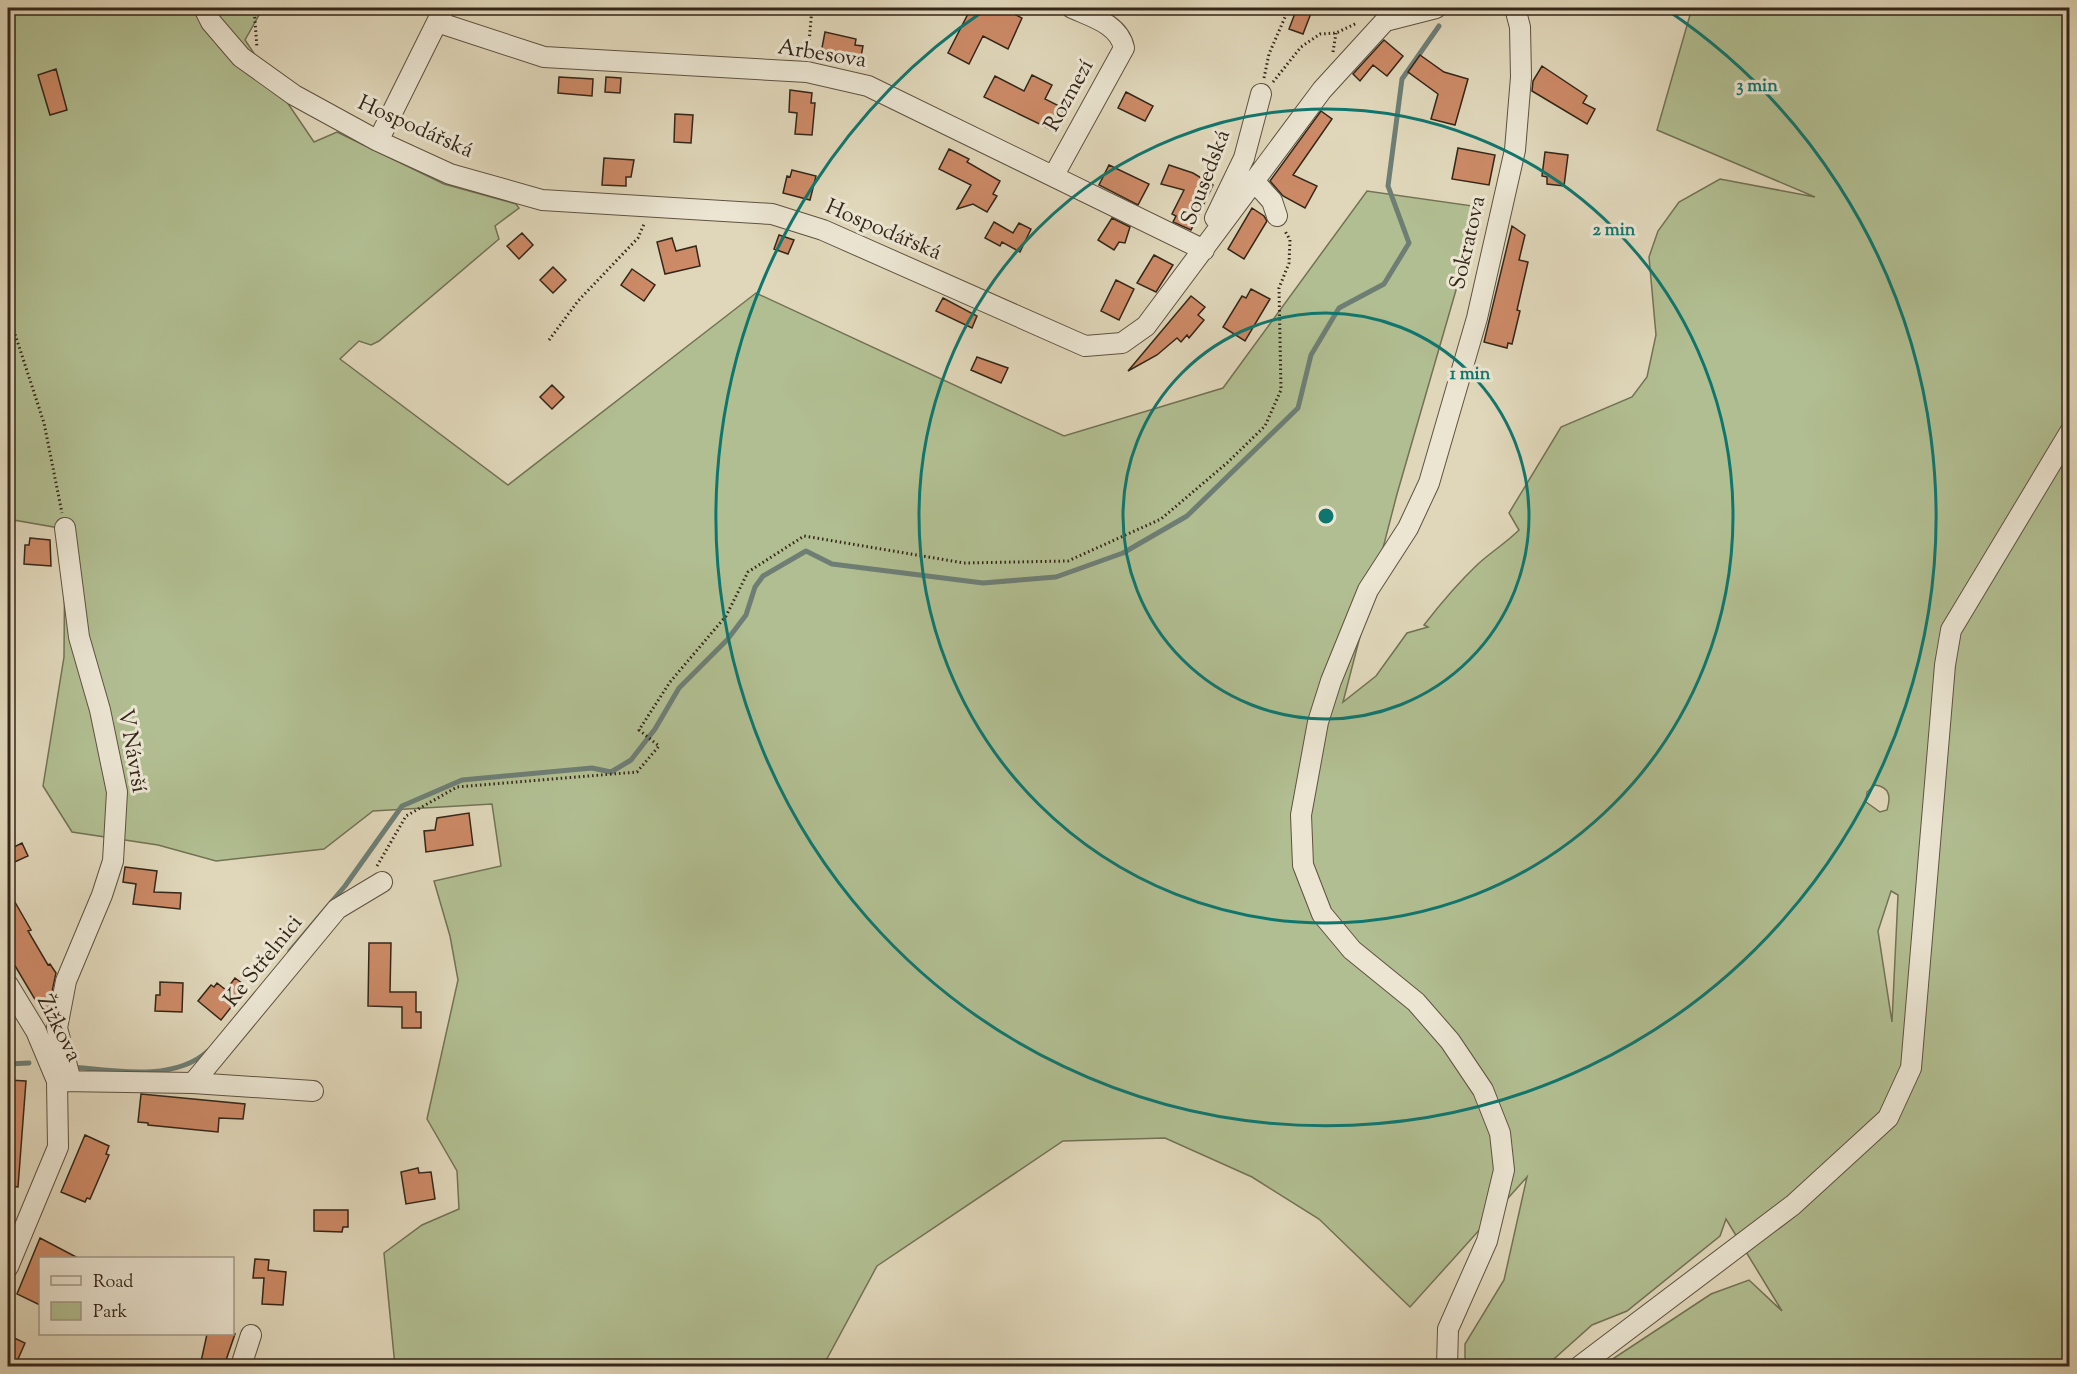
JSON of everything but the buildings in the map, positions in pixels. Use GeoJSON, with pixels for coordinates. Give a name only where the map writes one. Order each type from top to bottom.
{"type":"FeatureCollection","features":[{"type":"Feature","properties":{"kind":"street","name":"Hospodářská"},"geometry":{"type":"LineString","coordinates":[[204,8],[211,22],[241,57],[294,95],[378,141],[450,174],[542,200],[772,214],[824,230],[1085,346],[1122,343],[1146,326],[1322,90],[1384,21],[1393,13],[1437,8]]}},
{"type":"Feature","properties":{"kind":"street","name":"Rozmezí"},"geometry":{"type":"LineString","coordinates":[[1054,175],[1124,48],[1122,39],[1114,28],[1072,8]]}},
{"type":"Feature","properties":{"kind":"street","name":"Sokratova"},"geometry":{"type":"LineString","coordinates":[[1446,1366],[1448,1329],[1487,1241],[1504,1170],[1500,1133],[1484,1090],[1450,1041],[1416,1002],[1353,950],[1322,914],[1304,865],[1301,815],[1318,722],[1330,681],[1368,590],[1408,528],[1429,483],[1477,318],[1515,150],[1521,77],[1520,27],[1515,8]]}},
{"type":"Feature","properties":{"kind":"street","name":"Arbesova"},"geometry":{"type":"LineString","coordinates":[[440,15],[544,57],[807,72],[868,86],[1206,247]]}},
{"type":"Feature","properties":{"kind":"street"},"geometry":{"type":"LineString","coordinates":[[378,141],[440,15]]}},
{"type":"Feature","properties":{"kind":"street","name":"Sousedská"},"geometry":{"type":"LineString","coordinates":[[1206,247],[1216,217],[1244,158],[1261,94]]}},
{"type":"Feature","properties":{"kind":"street"},"geometry":{"type":"LineString","coordinates":[[1253,180],[1272,201],[1277,216]]}},
{"type":"Feature","properties":{"kind":"street"},"geometry":{"type":"LineString","coordinates":[[1580,1366],[1792,1205],[1888,1118],[1911,1068],[1945,665],[1951,630],[2070,432]]}},
{"type":"Feature","properties":{"kind":"street","name":"V Návrší"},"geometry":{"type":"LineString","coordinates":[[64,1081],[57,1028],[66,981],[102,895],[113,861],[117,792],[100,710],[79,637],[65,528]]}},
{"type":"Feature","properties":{"kind":"street","name":"Ke Střelnici"},"geometry":{"type":"LineString","coordinates":[[193,1083],[337,909],[379,874]]}},
{"type":"Feature","properties":{"kind":"street","name":"Žižkova"},"geometry":{"type":"LineString","coordinates":[[8,985],[64,1081],[58,1147],[8,1267]]}},
{"type":"Feature","properties":{"kind":"street"},"geometry":{"type":"LineString","coordinates":[[64,1081],[193,1083],[313,1091]]}},
{"type":"Feature","properties":{"kind":"street"},"geometry":{"type":"LineString","coordinates":[[241,1366],[251,1335]]}},
{"type":"Feature","properties":{"kind":"path"},"geometry":{"type":"LineString","coordinates":[[254,8],[258,70]]}},
{"type":"Feature","properties":{"kind":"path"},"geometry":{"type":"LineString","coordinates":[[807,72],[812,8]]}},
{"type":"Feature","properties":{"kind":"path"},"geometry":{"type":"LineString","coordinates":[[1261,94],[1269,54],[1289,8]]}},
{"type":"Feature","properties":{"kind":"path"},"geometry":{"type":"LineString","coordinates":[[1261,94],[1282,73],[1301,47],[1320,34],[1336,33],[1363,19]]}},
{"type":"Feature","properties":{"kind":"path"},"geometry":{"type":"LineString","coordinates":[[549,340],[578,301],[638,237],[652,208]]}},
{"type":"Feature","properties":{"kind":"path"},"geometry":{"type":"LineString","coordinates":[[379,874],[406,816],[457,787],[637,772],[658,746],[639,730],[670,682],[726,616],[748,572],[804,536],[964,563],[1068,561],[1161,519],[1227,464],[1265,426],[1281,390],[1279,288],[1289,264],[1290,240],[1277,216]]}},
{"type":"Feature","properties":{"kind":"path"},"geometry":{"type":"LineString","coordinates":[[8,291],[13,328],[44,423],[65,528]]}},
{"type":"Feature","properties":{"kind":"green space"},"geometry":{"type":"Polygon","coordinates":[[[8,8],[263,8],[245,40],[314,142],[337,132],[444,184],[516,204],[519,208],[495,226],[499,239],[379,341],[371,345],[359,341],[340,359],[508,485],[756,293],[1064,436],[1223,388],[1367,191],[1480,207],[1397,494],[1343,702],[1376,676],[1407,633],[1428,627],[1424,625],[1464,578],[1519,530],[1509,513],[1561,427],[1632,397],[1647,377],[1656,335],[1649,257],[1658,231],[1679,202],[1720,179],[1815,197],[1657,130],[1692,8],[2069,8],[2069,1366],[1602,1366],[1711,1294],[1749,1280],[1782,1311],[1726,1219],[1720,1236],[1627,1311],[1592,1325],[1546,1366],[1465,1366],[1465,1344],[1504,1280],[1527,1177],[1410,1307],[1319,1219],[1252,1177],[1165,1138],[1063,1141],[877,1266],[823,1366],[395,1366],[384,1253],[422,1225],[459,1209],[457,1171],[427,1119],[458,980],[450,936],[434,881],[501,866],[492,804],[373,811],[324,849],[216,861],[158,845],[72,832],[43,786],[64,657],[65,529],[8,519],[8,8]],[[1875,785],[1867,792],[1866,802],[1880,812],[1887,810],[1888,793],[1884,788],[1875,785]],[[1891,891],[1878,931],[1892,1022],[1898,895],[1891,891]]]}},
{"type":"Feature","properties":{"kind":"waterway"},"geometry":{"type":"LineString","coordinates":[[290,951],[345,886],[402,806],[462,780],[592,768],[611,772],[631,760],[655,729],[679,688],[727,640],[746,615],[755,587],[763,576],[806,551],[832,564],[983,583],[1056,577],[1123,553],[1187,516],[1298,408],[1311,355],[1339,308],[1384,284],[1409,243],[1388,186],[1402,79],[1439,26]]}},
{"type":"Feature","properties":{"kind":"waterway"},"geometry":{"type":"LineString","coordinates":[[73,1067],[125,1072],[161,1071],[194,1061],[208,1051]]}},
{"type":"Feature","properties":{"kind":"waterway"},"geometry":{"type":"LineString","coordinates":[[8,1064],[29,1063]]}}]}
